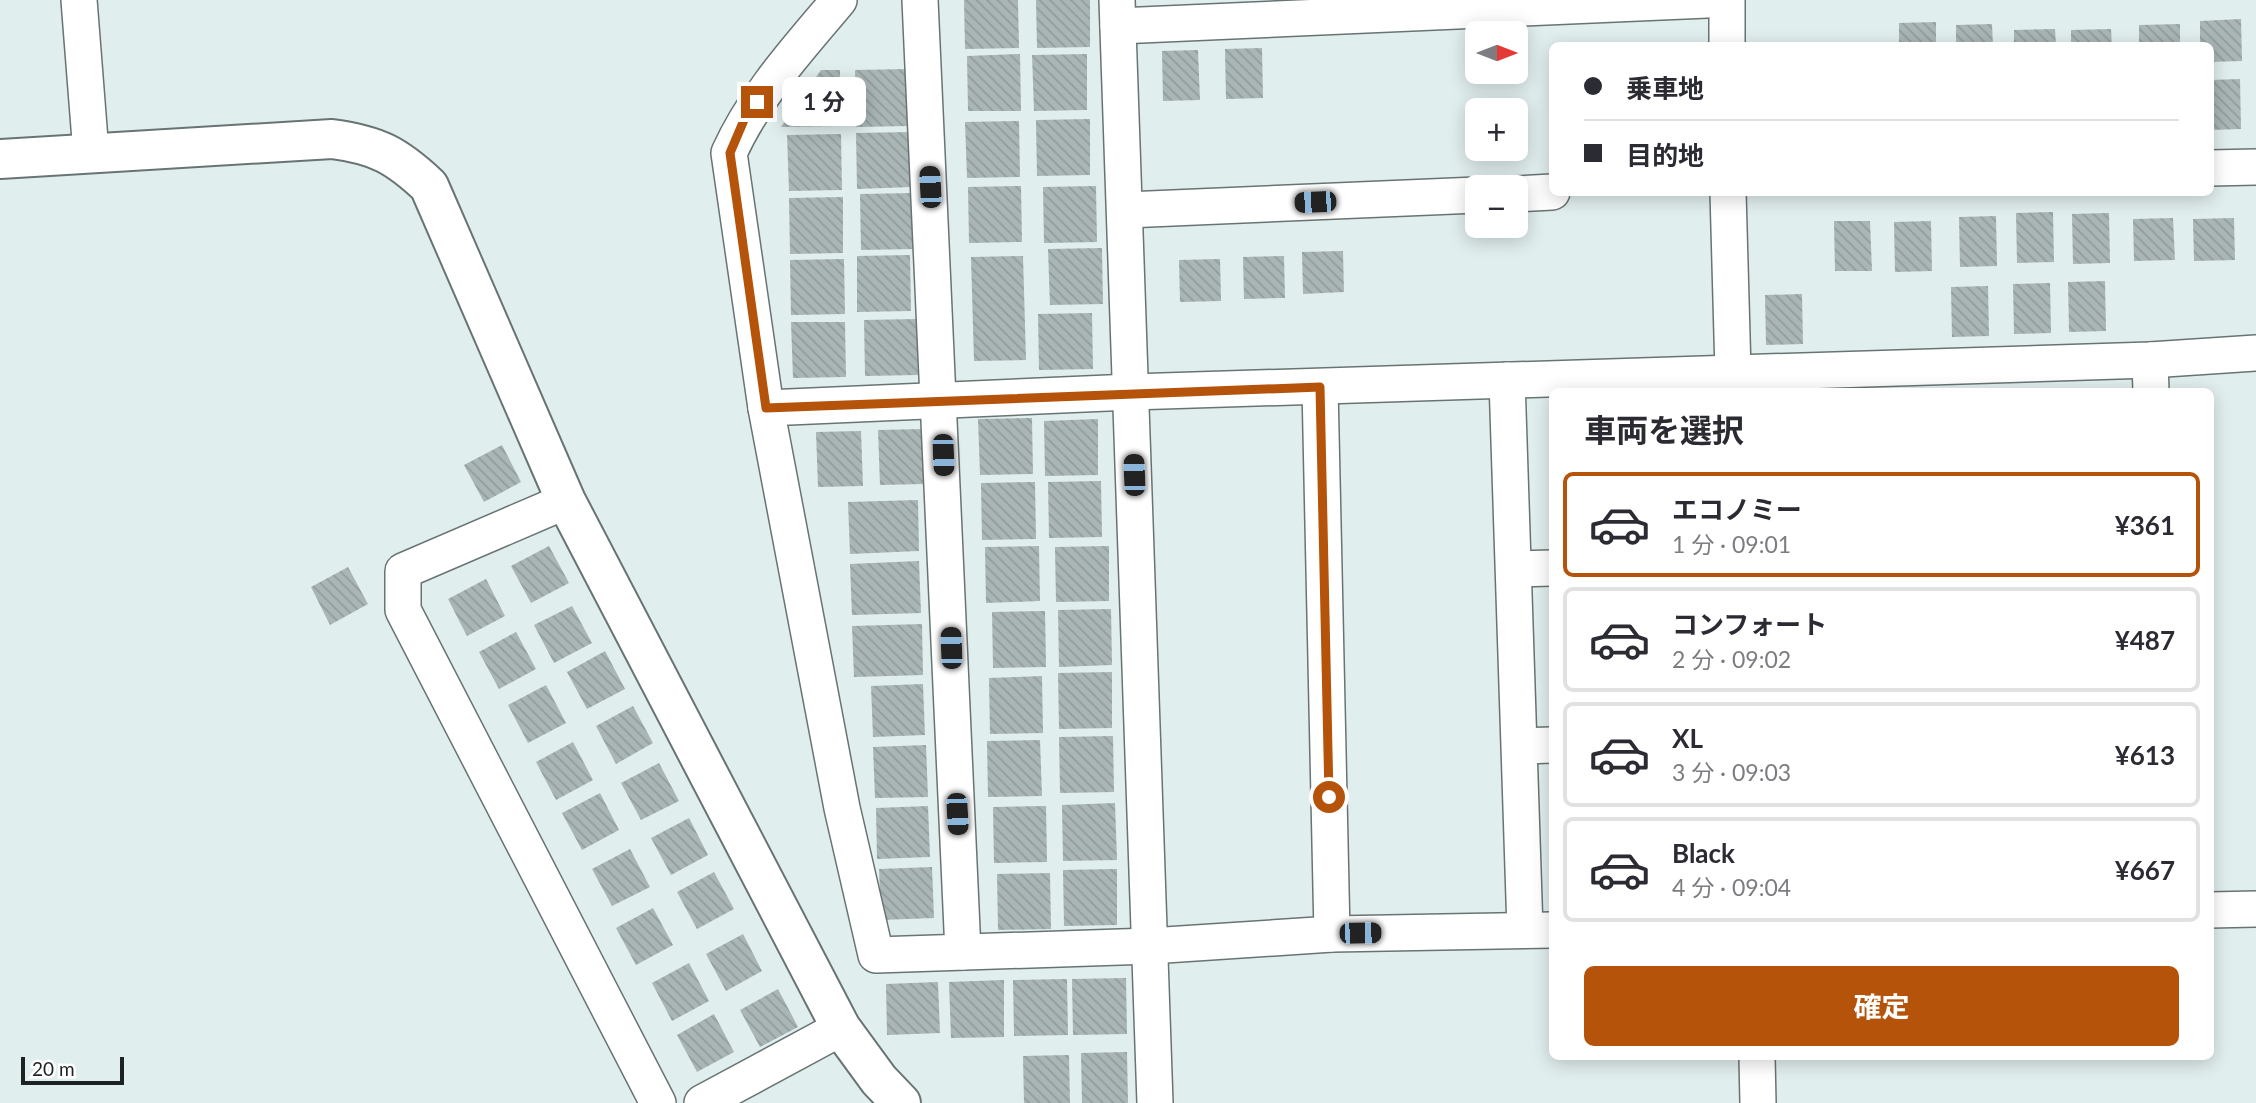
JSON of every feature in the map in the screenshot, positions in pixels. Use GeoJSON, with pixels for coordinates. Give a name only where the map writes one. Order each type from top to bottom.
{"type":"FeatureCollection","features":[{"type":"Feature","properties":{"kind":"street"},"geometry":{"type":"LineString","coordinates":[[79,0],[90,153]]}},
{"type":"Feature","properties":{"kind":"street"},"geometry":{"type":"LineString","coordinates":[[839,0],[784,65],[744,120],[730,153],[766,408],[842,808],[876,955],[1150,946],[1332,934],[1539,930],[1536,745],[1515,569],[1507,380]]}},
{"type":"Feature","properties":{"kind":"street"},"geometry":{"type":"LineString","coordinates":[[920,0],[963,952]]}},
{"type":"Feature","properties":{"kind":"street"},"geometry":{"type":"LineString","coordinates":[[1156,1103],[1118,13],[1707,0]]}},
{"type":"Feature","properties":{"kind":"street"},"geometry":{"type":"LineString","coordinates":[[1727,0],[1727,42]]}},
{"type":"Feature","properties":{"kind":"street"},"geometry":{"type":"LineString","coordinates":[[0,159],[332,139],[367,144],[401,160],[429,186],[566,501],[841,1028],[879,1080],[901,1103]]}},
{"type":"Feature","properties":{"kind":"street"},"geometry":{"type":"LineString","coordinates":[[2214,168],[2256,166]]}},
{"type":"Feature","properties":{"kind":"street"},"geometry":{"type":"LineString","coordinates":[[1528,193],[1549,192]]}},
{"type":"Feature","properties":{"kind":"street"},"geometry":{"type":"LineString","coordinates":[[1126,210],[1465,196]]}},
{"type":"Feature","properties":{"kind":"street"},"geometry":{"type":"LineString","coordinates":[[1728,196],[1733,372]]}},
{"type":"Feature","properties":{"kind":"street"},"geometry":{"type":"LineString","coordinates":[[766,408],[1131,392],[1733,372],[2151,376],[2256,354]]}},
{"type":"Feature","properties":{"kind":"street"},"geometry":{"type":"LineString","coordinates":[[1320,387],[1332,934]]}},
{"type":"Feature","properties":{"kind":"street"},"geometry":{"type":"LineString","coordinates":[[566,501],[403,571],[403,610],[658,1103]]}},
{"type":"Feature","properties":{"kind":"street"},"geometry":{"type":"LineString","coordinates":[[1515,569],[1549,568]]}},
{"type":"Feature","properties":{"kind":"street"},"geometry":{"type":"LineString","coordinates":[[2214,910],[2256,909]]}},
{"type":"Feature","properties":{"kind":"street"},"geometry":{"type":"LineString","coordinates":[[702,1103],[841,1028]]}},
{"type":"Feature","properties":{"kind":"street"},"geometry":{"type":"LineString","coordinates":[[1757,1060],[1758,1103]]}},
{"type":"Feature","properties":{"kind":"building"},"geometry":{"type":"Polygon","coordinates":[[[964,0],[1018,0],[1019,48],[965,49],[964,0]]]}},
{"type":"Feature","properties":{"kind":"building"},"geometry":{"type":"Polygon","coordinates":[[[1036,0],[1090,0],[1090,47],[1037,48],[1036,0]]]}},
{"type":"Feature","properties":{"kind":"building"},"geometry":{"type":"Polygon","coordinates":[[[2241,19],[2242,61],[2214,62],[2214,42],[2200,42],[2200,21],[2241,19]]]}},
{"type":"Feature","properties":{"kind":"building"},"geometry":{"type":"Polygon","coordinates":[[[1936,22],[1936,42],[1899,42],[1899,23],[1936,22]]]}},
{"type":"Feature","properties":{"kind":"building"},"geometry":{"type":"Polygon","coordinates":[[[1992,24],[1993,42],[1956,42],[1956,25],[1992,24]]]}},
{"type":"Feature","properties":{"kind":"building"},"geometry":{"type":"Polygon","coordinates":[[[2180,24],[2180,42],[2139,42],[2139,25],[2180,24]]]}},
{"type":"Feature","properties":{"kind":"building"},"geometry":{"type":"Polygon","coordinates":[[[2055,29],[2056,42],[2014,42],[2014,30],[2055,29]]]}},
{"type":"Feature","properties":{"kind":"building"},"geometry":{"type":"Polygon","coordinates":[[[2111,29],[2112,42],[2071,42],[2071,30],[2111,29]]]}},
{"type":"Feature","properties":{"kind":"building"},"geometry":{"type":"Polygon","coordinates":[[[1262,48],[1263,98],[1226,99],[1225,49],[1262,48]]]}},
{"type":"Feature","properties":{"kind":"building"},"geometry":{"type":"Polygon","coordinates":[[[1198,50],[1200,100],[1163,101],[1162,51],[1198,50]]]}},
{"type":"Feature","properties":{"kind":"building"},"geometry":{"type":"Polygon","coordinates":[[[1020,54],[1021,111],[968,111],[967,56],[1020,54]]]}},
{"type":"Feature","properties":{"kind":"building"},"geometry":{"type":"Polygon","coordinates":[[[1087,54],[1087,110],[1034,111],[1032,55],[1087,54]]]}},
{"type":"Feature","properties":{"kind":"building"},"geometry":{"type":"Polygon","coordinates":[[[909,69],[910,126],[856,127],[855,70],[909,69]]]}},
{"type":"Feature","properties":{"kind":"building"},"geometry":{"type":"Polygon","coordinates":[[[821,70],[840,70],[840,126],[781,127],[821,70]]]}},
{"type":"Feature","properties":{"kind":"building"},"geometry":{"type":"Polygon","coordinates":[[[2240,79],[2241,129],[2214,130],[2214,80],[2240,79]]]}},
{"type":"Feature","properties":{"kind":"building"},"geometry":{"type":"Polygon","coordinates":[[[1090,119],[1090,175],[1037,176],[1036,120],[1090,119]]]}},
{"type":"Feature","properties":{"kind":"building"},"geometry":{"type":"Polygon","coordinates":[[[1019,121],[1020,177],[967,178],[965,122],[1019,121]]]}},
{"type":"Feature","properties":{"kind":"building"},"geometry":{"type":"Polygon","coordinates":[[[910,132],[911,187],[857,189],[856,133],[910,132]]]}},
{"type":"Feature","properties":{"kind":"building"},"geometry":{"type":"Polygon","coordinates":[[[841,134],[842,190],[789,191],[787,135],[841,134]]]}},
{"type":"Feature","properties":{"kind":"building"},"geometry":{"type":"Polygon","coordinates":[[[1021,186],[1022,242],[969,243],[968,187],[1021,186]]]}},
{"type":"Feature","properties":{"kind":"building"},"geometry":{"type":"Polygon","coordinates":[[[1096,186],[1097,242],[1044,243],[1043,187],[1096,186]]]}},
{"type":"Feature","properties":{"kind":"building"},"geometry":{"type":"Polygon","coordinates":[[[913,193],[914,249],[861,250],[860,194],[913,193]]]}},
{"type":"Feature","properties":{"kind":"building"},"geometry":{"type":"Polygon","coordinates":[[[843,197],[843,253],[790,254],[789,198],[843,197]]]}},
{"type":"Feature","properties":{"kind":"building"},"geometry":{"type":"Polygon","coordinates":[[[2053,212],[2054,262],[2017,263],[2016,213],[2053,212]]]}},
{"type":"Feature","properties":{"kind":"building"},"geometry":{"type":"Polygon","coordinates":[[[2109,213],[2110,263],[2073,264],[2072,214],[2109,213]]]}},
{"type":"Feature","properties":{"kind":"building"},"geometry":{"type":"Polygon","coordinates":[[[1996,216],[1997,266],[1960,267],[1959,217],[1996,216]]]}},
{"type":"Feature","properties":{"kind":"building"},"geometry":{"type":"Polygon","coordinates":[[[2173,218],[2175,260],[2134,261],[2133,219],[2173,218]]]}},
{"type":"Feature","properties":{"kind":"building"},"geometry":{"type":"Polygon","coordinates":[[[2234,218],[2235,260],[2194,261],[2193,219],[2234,218]]]}},
{"type":"Feature","properties":{"kind":"building"},"geometry":{"type":"Polygon","coordinates":[[[1834,221],[1870,221],[1872,271],[1835,271],[1834,221]]]}},
{"type":"Feature","properties":{"kind":"building"},"geometry":{"type":"Polygon","coordinates":[[[1931,221],[1932,271],[1895,272],[1894,222],[1931,221]]]}},
{"type":"Feature","properties":{"kind":"building"},"geometry":{"type":"Polygon","coordinates":[[[1102,248],[1103,304],[1050,305],[1048,249],[1102,248]]]}},
{"type":"Feature","properties":{"kind":"building"},"geometry":{"type":"Polygon","coordinates":[[[1343,251],[1344,292],[1303,294],[1302,252],[1343,251]]]}},
{"type":"Feature","properties":{"kind":"building"},"geometry":{"type":"Polygon","coordinates":[[[910,255],[911,311],[857,312],[857,256],[910,255]]]}},
{"type":"Feature","properties":{"kind":"building"},"geometry":{"type":"Polygon","coordinates":[[[1023,256],[1026,360],[974,361],[971,257],[1023,256]]]}},
{"type":"Feature","properties":{"kind":"building"},"geometry":{"type":"Polygon","coordinates":[[[1284,256],[1285,298],[1244,299],[1243,257],[1284,256]]]}},
{"type":"Feature","properties":{"kind":"building"},"geometry":{"type":"Polygon","coordinates":[[[844,259],[845,314],[791,315],[790,260],[844,259]]]}},
{"type":"Feature","properties":{"kind":"building"},"geometry":{"type":"Polygon","coordinates":[[[1220,259],[1221,301],[1180,302],[1179,260],[1220,259]]]}},
{"type":"Feature","properties":{"kind":"building"},"geometry":{"type":"Polygon","coordinates":[[[2105,281],[2106,331],[2069,332],[2068,282],[2105,281]]]}},
{"type":"Feature","properties":{"kind":"building"},"geometry":{"type":"Polygon","coordinates":[[[2050,283],[2051,333],[2014,334],[2013,284],[2050,283]]]}},
{"type":"Feature","properties":{"kind":"building"},"geometry":{"type":"Polygon","coordinates":[[[1988,286],[1989,336],[1952,337],[1951,287],[1988,286]]]}},
{"type":"Feature","properties":{"kind":"building"},"geometry":{"type":"Polygon","coordinates":[[[1802,294],[1803,344],[1766,345],[1765,295],[1802,294]]]}},
{"type":"Feature","properties":{"kind":"building"},"geometry":{"type":"Polygon","coordinates":[[[1092,313],[1093,369],[1039,370],[1038,314],[1092,313]]]}},
{"type":"Feature","properties":{"kind":"building"},"geometry":{"type":"Polygon","coordinates":[[[917,319],[918,375],[865,376],[864,320],[917,319]]]}},
{"type":"Feature","properties":{"kind":"building"},"geometry":{"type":"Polygon","coordinates":[[[791,322],[845,322],[846,377],[793,378],[791,322]]]}},
{"type":"Feature","properties":{"kind":"building"},"geometry":{"type":"Polygon","coordinates":[[[1032,418],[1033,474],[980,475],[978,419],[1032,418]]]}},
{"type":"Feature","properties":{"kind":"building"},"geometry":{"type":"Polygon","coordinates":[[[1098,419],[1098,475],[1045,476],[1044,421],[1098,419]]]}},
{"type":"Feature","properties":{"kind":"building"},"geometry":{"type":"Polygon","coordinates":[[[923,429],[924,484],[880,485],[878,430],[923,429]]]}},
{"type":"Feature","properties":{"kind":"building"},"geometry":{"type":"Polygon","coordinates":[[[861,431],[863,486],[818,487],[816,432],[861,431]]]}},
{"type":"Feature","properties":{"kind":"building"},"geometry":{"type":"Polygon","coordinates":[[[502,445],[521,482],[484,502],[464,465],[502,445]]]}},
{"type":"Feature","properties":{"kind":"building"},"geometry":{"type":"Polygon","coordinates":[[[1101,481],[1102,537],[1049,538],[1048,482],[1101,481]]]}},
{"type":"Feature","properties":{"kind":"building"},"geometry":{"type":"Polygon","coordinates":[[[1035,482],[1036,539],[982,540],[981,483],[1035,482]]]}},
{"type":"Feature","properties":{"kind":"building"},"geometry":{"type":"Polygon","coordinates":[[[918,500],[919,551],[850,554],[848,502],[918,500]]]}},
{"type":"Feature","properties":{"kind":"building"},"geometry":{"type":"Polygon","coordinates":[[[549,546],[569,583],[531,603],[511,566],[549,546]]]}},
{"type":"Feature","properties":{"kind":"building"},"geometry":{"type":"Polygon","coordinates":[[[1039,546],[1040,601],[986,603],[985,547],[1039,546]]]}},
{"type":"Feature","properties":{"kind":"building"},"geometry":{"type":"Polygon","coordinates":[[[1109,546],[1109,601],[1056,602],[1055,547],[1109,546]]]}},
{"type":"Feature","properties":{"kind":"building"},"geometry":{"type":"Polygon","coordinates":[[[919,561],[921,613],[852,615],[850,564],[919,561]]]}},
{"type":"Feature","properties":{"kind":"building"},"geometry":{"type":"Polygon","coordinates":[[[348,567],[368,604],[330,625],[311,587],[348,567]]]}},
{"type":"Feature","properties":{"kind":"building"},"geometry":{"type":"Polygon","coordinates":[[[486,579],[505,616],[467,636],[448,599],[486,579]]]}},
{"type":"Feature","properties":{"kind":"building"},"geometry":{"type":"Polygon","coordinates":[[[572,606],[592,643],[554,663],[534,625],[572,606]]]}},
{"type":"Feature","properties":{"kind":"building"},"geometry":{"type":"Polygon","coordinates":[[[1111,609],[1112,665],[1059,667],[1058,610],[1111,609]]]}},
{"type":"Feature","properties":{"kind":"building"},"geometry":{"type":"Polygon","coordinates":[[[1045,611],[1046,667],[993,668],[992,612],[1045,611]]]}},
{"type":"Feature","properties":{"kind":"building"},"geometry":{"type":"Polygon","coordinates":[[[922,624],[923,675],[854,677],[852,626],[922,624]]]}},
{"type":"Feature","properties":{"kind":"building"},"geometry":{"type":"Polygon","coordinates":[[[516,632],[536,669],[499,689],[479,652],[516,632]]]}},
{"type":"Feature","properties":{"kind":"building"},"geometry":{"type":"Polygon","coordinates":[[[605,651],[625,689],[587,709],[567,672],[605,651]]]}},
{"type":"Feature","properties":{"kind":"building"},"geometry":{"type":"Polygon","coordinates":[[[1112,672],[1112,728],[1059,729],[1058,673],[1112,672]]]}},
{"type":"Feature","properties":{"kind":"building"},"geometry":{"type":"Polygon","coordinates":[[[1042,676],[1043,733],[990,734],[989,678],[1042,676]]]}},
{"type":"Feature","properties":{"kind":"building"},"geometry":{"type":"Polygon","coordinates":[[[923,684],[925,735],[873,737],[871,686],[923,684]]]}},
{"type":"Feature","properties":{"kind":"building"},"geometry":{"type":"Polygon","coordinates":[[[546,685],[566,723],[528,743],[508,705],[546,685]]]}},
{"type":"Feature","properties":{"kind":"building"},"geometry":{"type":"Polygon","coordinates":[[[633,706],[653,743],[616,764],[596,726],[633,706]]]}},
{"type":"Feature","properties":{"kind":"building"},"geometry":{"type":"Polygon","coordinates":[[[1113,736],[1114,792],[1060,793],[1059,737],[1113,736]]]}},
{"type":"Feature","properties":{"kind":"building"},"geometry":{"type":"Polygon","coordinates":[[[1040,740],[1042,796],[988,797],[987,741],[1040,740]]]}},
{"type":"Feature","properties":{"kind":"building"},"geometry":{"type":"Polygon","coordinates":[[[573,742],[593,780],[556,800],[536,762],[573,742]]]}},
{"type":"Feature","properties":{"kind":"building"},"geometry":{"type":"Polygon","coordinates":[[[926,745],[928,797],[875,798],[873,747],[926,745]]]}},
{"type":"Feature","properties":{"kind":"building"},"geometry":{"type":"Polygon","coordinates":[[[659,763],[679,801],[641,820],[621,783],[659,763]]]}},
{"type":"Feature","properties":{"kind":"building"},"geometry":{"type":"Polygon","coordinates":[[[600,793],[619,830],[582,850],[562,813],[600,793]]]}},
{"type":"Feature","properties":{"kind":"building"},"geometry":{"type":"Polygon","coordinates":[[[1115,803],[1117,860],[1063,861],[1062,805],[1115,803]]]}},
{"type":"Feature","properties":{"kind":"building"},"geometry":{"type":"Polygon","coordinates":[[[928,806],[930,857],[877,859],[876,808],[928,806]]]}},
{"type":"Feature","properties":{"kind":"building"},"geometry":{"type":"Polygon","coordinates":[[[1046,806],[1047,862],[994,863],[993,807],[1046,806]]]}},
{"type":"Feature","properties":{"kind":"building"},"geometry":{"type":"Polygon","coordinates":[[[689,818],[708,855],[671,875],[651,838],[689,818]]]}},
{"type":"Feature","properties":{"kind":"building"},"geometry":{"type":"Polygon","coordinates":[[[630,849],[650,887],[612,906],[592,869],[630,849]]]}},
{"type":"Feature","properties":{"kind":"building"},"geometry":{"type":"Polygon","coordinates":[[[932,867],[934,918],[881,920],[879,869],[932,867]]]}},
{"type":"Feature","properties":{"kind":"building"},"geometry":{"type":"Polygon","coordinates":[[[1117,869],[1117,925],[1064,926],[1063,870],[1117,869]]]}},
{"type":"Feature","properties":{"kind":"building"},"geometry":{"type":"Polygon","coordinates":[[[714,872],[734,909],[697,929],[677,892],[714,872]]]}},
{"type":"Feature","properties":{"kind":"building"},"geometry":{"type":"Polygon","coordinates":[[[1050,873],[1051,929],[998,930],[997,874],[1050,873]]]}},
{"type":"Feature","properties":{"kind":"building"},"geometry":{"type":"Polygon","coordinates":[[[653,908],[673,945],[636,965],[616,928],[653,908]]]}},
{"type":"Feature","properties":{"kind":"building"},"geometry":{"type":"Polygon","coordinates":[[[743,934],[762,971],[726,991],[706,954],[743,934]]]}},
{"type":"Feature","properties":{"kind":"building"},"geometry":{"type":"Polygon","coordinates":[[[689,963],[709,1001],[672,1021],[652,983],[689,963]]]}},
{"type":"Feature","properties":{"kind":"building"},"geometry":{"type":"Polygon","coordinates":[[[1126,978],[1127,1034],[1073,1035],[1072,979],[1126,978]]]}},
{"type":"Feature","properties":{"kind":"building"},"geometry":{"type":"Polygon","coordinates":[[[1067,979],[1068,1035],[1014,1036],[1013,980],[1067,979]]]}},
{"type":"Feature","properties":{"kind":"building"},"geometry":{"type":"Polygon","coordinates":[[[1004,980],[1004,1037],[951,1038],[949,982],[1004,980]]]}},
{"type":"Feature","properties":{"kind":"building"},"geometry":{"type":"Polygon","coordinates":[[[938,982],[940,1033],[887,1035],[886,984],[938,982]]]}},
{"type":"Feature","properties":{"kind":"building"},"geometry":{"type":"Polygon","coordinates":[[[778,989],[798,1027],[760,1047],[740,1010],[778,989]]]}},
{"type":"Feature","properties":{"kind":"building"},"geometry":{"type":"Polygon","coordinates":[[[714,1014],[734,1052],[697,1072],[677,1035],[714,1014]]]}},
{"type":"Feature","properties":{"kind":"building"},"geometry":{"type":"Polygon","coordinates":[[[1127,1052],[1128,1103],[1082,1103],[1081,1053],[1127,1052]]]}},
{"type":"Feature","properties":{"kind":"building"},"geometry":{"type":"Polygon","coordinates":[[[1069,1055],[1070,1103],[1024,1103],[1023,1056],[1069,1055]]]}},
{"type":"Feature","properties":{"kind":"route"},"geometry":{"type":"LineString","coordinates":[[757,102],[744,120],[730,153],[766,408],[1131,392],[1320,387],[1329,797]]}}]}
